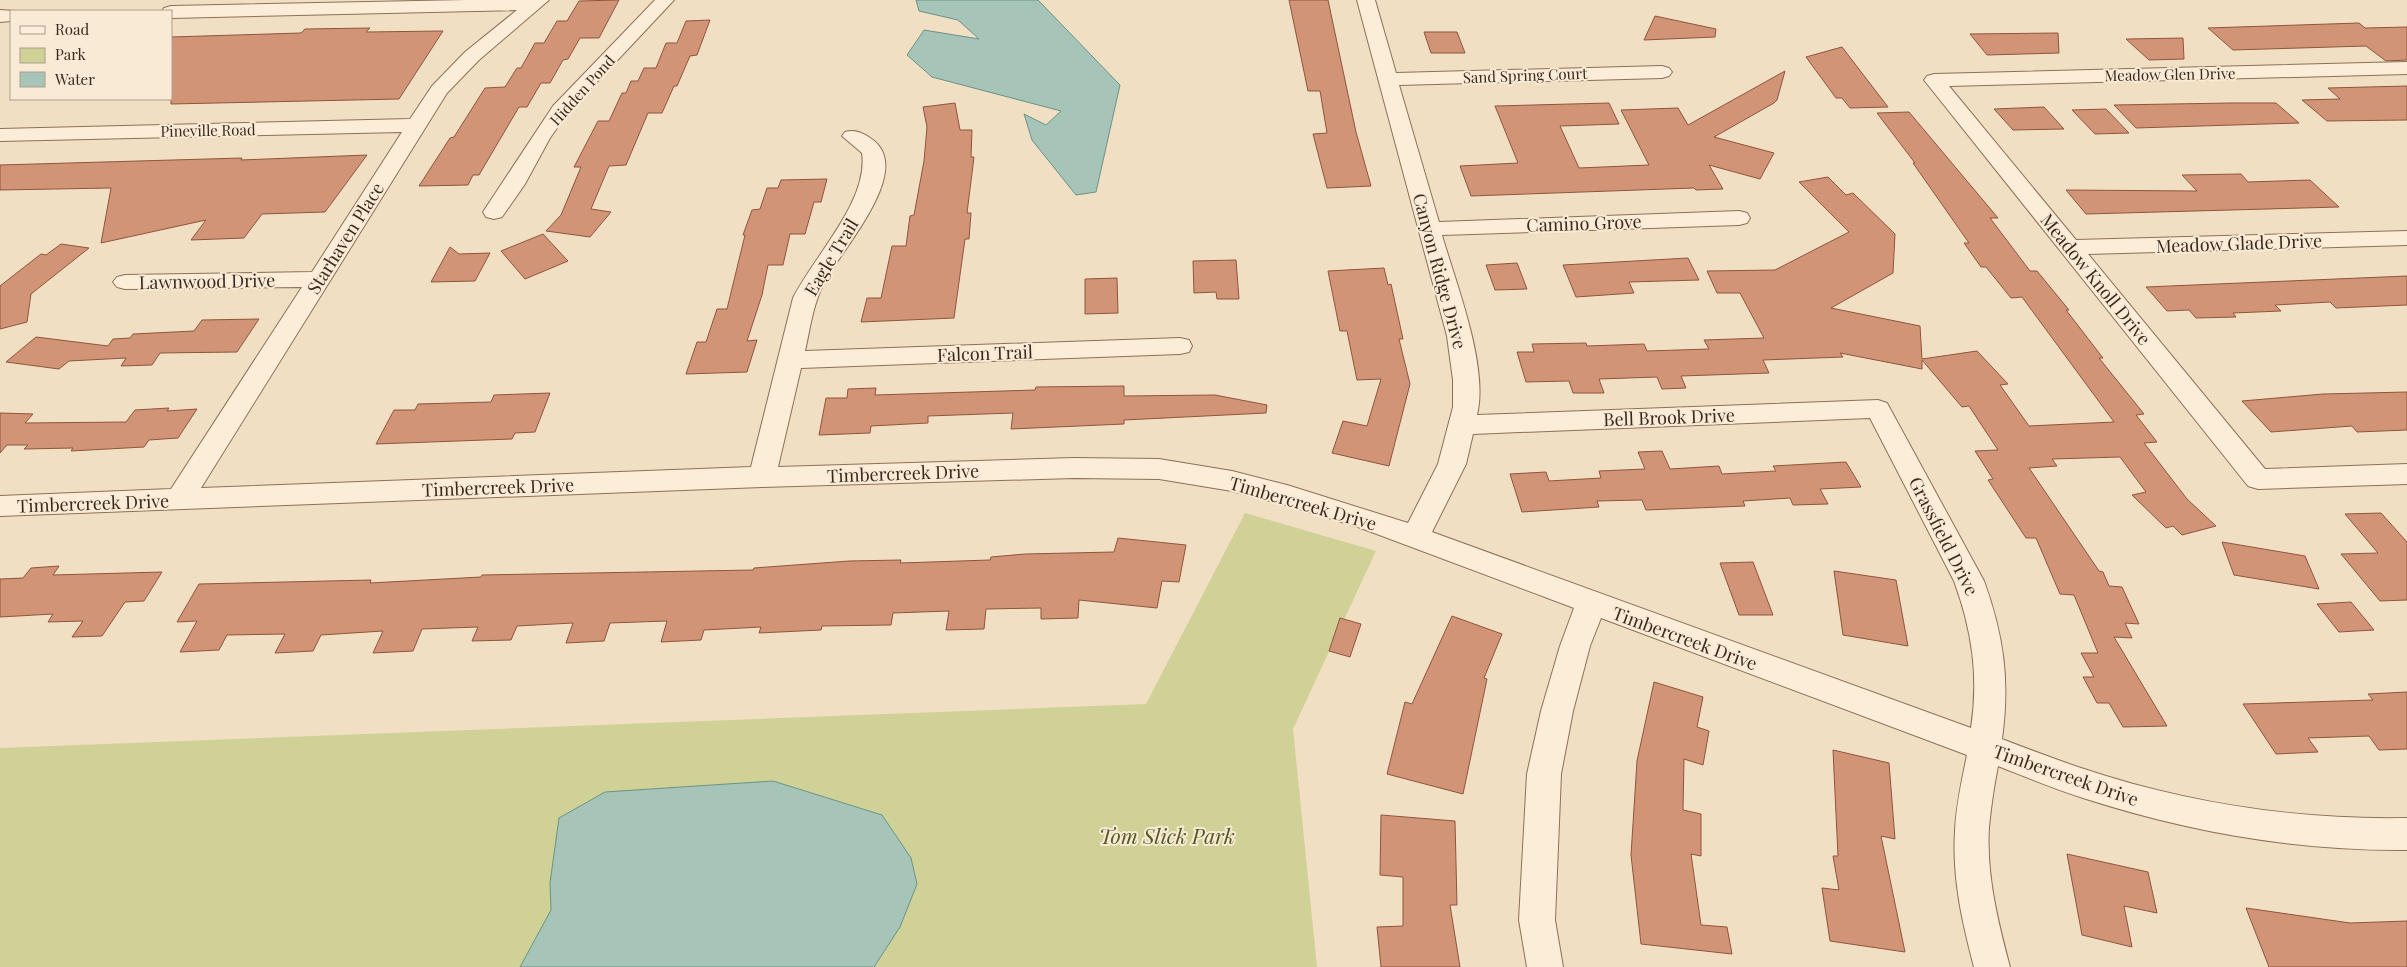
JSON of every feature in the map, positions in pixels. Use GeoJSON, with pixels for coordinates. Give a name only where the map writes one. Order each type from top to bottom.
{"type":"FeatureCollection","features":[{"type":"Feature","properties":{"kind":"street","name":"Hidden Pond"},"geometry":{"type":"LineString","coordinates":[[494,212],[514,184],[540,138],[560,110],[665,0]]}},
{"type":"Feature","properties":{"kind":"street","name":"Canyon Ridge Drive"},"geometry":{"type":"LineString","coordinates":[[1366,0],[1459,336],[1466,380],[1466,407],[1452,464],[1415,537]]}},
{"type":"Feature","properties":{"kind":"street"},"geometry":{"type":"LineString","coordinates":[[172,12],[537,2]]}},
{"type":"Feature","properties":{"kind":"street","name":"Starhaven Place"},"geometry":{"type":"LineString","coordinates":[[179,500],[439,90],[452,76],[537,2]]}},
{"type":"Feature","properties":{"kind":"street","name":"Meadow Glen Drive"},"geometry":{"type":"LineString","coordinates":[[1934,80],[2407,68]]}},
{"type":"Feature","properties":{"kind":"street","name":"Sand Spring Court"},"geometry":{"type":"LineString","coordinates":[[1388,79],[1662,72]]}},
{"type":"Feature","properties":{"kind":"street","name":"Meadow Knoll Drive"},"geometry":{"type":"LineString","coordinates":[[1934,80],[2258,479],[2407,474]]}},
{"type":"Feature","properties":{"kind":"street","name":"Pineville Road"},"geometry":{"type":"LineString","coordinates":[[0,135],[417,124]]}},
{"type":"Feature","properties":{"kind":"street","name":"Eagle Trail"},"geometry":{"type":"LineString","coordinates":[[762,477],[805,298],[816,275],[854,220],[871,182],[875,163],[872,151],[852,136]]}},
{"type":"Feature","properties":{"kind":"street","name":"Camino Grove"},"geometry":{"type":"LineString","coordinates":[[1429,229],[1739,218]]}},
{"type":"Feature","properties":{"kind":"street","name":"Meadow Glade Drive"},"geometry":{"type":"LineString","coordinates":[[2071,248],[2407,238]]}},
{"type":"Feature","properties":{"kind":"street","name":"Lawnwood Drive"},"geometry":{"type":"LineString","coordinates":[[125,282],[318,279]]}},
{"type":"Feature","properties":{"kind":"street","name":"Falcon Trail"},"geometry":{"type":"LineString","coordinates":[[790,360],[1180,346]]}},
{"type":"Feature","properties":{"kind":"street","name":"Bell Brook Drive"},"geometry":{"type":"LineString","coordinates":[[1461,425],[1878,409]]}},
{"type":"Feature","properties":{"kind":"street","name":"Grassfield Drive"},"geometry":{"type":"LineString","coordinates":[[1878,409],[1969,581],[1979,606],[1990,660],[1990,696],[1972,830],[1979,922],[1992,967]]}},
{"type":"Feature","properties":{"kind":"street","name":"Timbercreek Drive"},"geometry":{"type":"LineString","coordinates":[[0,506],[762,477],[1074,468],[1159,469],[1232,481],[1287,494],[1415,537],[1983,747],[2082,783],[2135,799],[2249,824],[2310,831],[2379,835],[2407,834]]}},
{"type":"Feature","properties":{"kind":"street"},"geometry":{"type":"LineString","coordinates":[[1544,967],[1537,920],[1544,774],[1556,711],[1575,646],[1592,604]]}},
{"type":"Feature","properties":{"kind":"green space","name":"Tom Slick Park"},"geometry":{"type":"Polygon","coordinates":[[[1245,513],[1376,551],[1293,729],[1317,967],[0,967],[0,748],[1146,704],[1245,513]]]}},
{"type":"Feature","properties":{"kind":"water"},"geometry":{"type":"Polygon","coordinates":[[[916,0],[1038,0],[1120,85],[1096,192],[1076,195],[1032,140],[1024,114],[1046,125],[1061,111],[932,77],[907,55],[924,30],[979,39],[958,20],[919,11],[916,0]]]}},
{"type":"Feature","properties":{"kind":"water"},"geometry":{"type":"Polygon","coordinates":[[[773,781],[882,815],[911,858],[917,884],[900,927],[874,967],[520,967],[551,910],[550,883],[559,818],[605,792],[773,781]]]}},
{"type":"Feature","properties":{"kind":"building"},"geometry":{"type":"Polygon","coordinates":[[[619,0],[599,38],[580,38],[568,59],[563,60],[550,83],[541,83],[527,107],[519,107],[479,175],[473,175],[468,185],[419,186],[450,138],[454,137],[485,88],[505,87],[517,68],[521,68],[535,43],[544,43],[557,21],[567,21],[579,1],[619,0]]]}},
{"type":"Feature","properties":{"kind":"building"},"geometry":{"type":"Polygon","coordinates":[[[1289,0],[1328,0],[1356,132],[1371,186],[1327,188],[1313,134],[1327,133],[1320,91],[1308,91],[1289,0]]]}},
{"type":"Feature","properties":{"kind":"building"},"geometry":{"type":"Polygon","coordinates":[[[1655,16],[1716,29],[1715,37],[1644,40],[1655,16]]]}},
{"type":"Feature","properties":{"kind":"building"},"geometry":{"type":"Polygon","coordinates":[[[710,20],[697,55],[690,56],[677,86],[674,86],[662,113],[648,113],[626,165],[609,166],[591,209],[611,212],[590,237],[546,231],[561,215],[581,167],[574,167],[598,121],[609,121],[622,93],[626,93],[631,81],[638,81],[644,68],[656,68],[666,43],[677,43],[686,21],[710,20]]]}},
{"type":"Feature","properties":{"kind":"building"},"geometry":{"type":"Polygon","coordinates":[[[2359,23],[2365,28],[2407,27],[2407,60],[2386,61],[2366,46],[2233,50],[2208,28],[2359,23]]]}},
{"type":"Feature","properties":{"kind":"building"},"geometry":{"type":"Polygon","coordinates":[[[370,28],[366,32],[443,31],[399,99],[171,104],[172,37],[301,33],[305,29],[370,28]]]}},
{"type":"Feature","properties":{"kind":"building"},"geometry":{"type":"Polygon","coordinates":[[[1424,32],[1457,32],[1465,53],[1431,53],[1424,32]]]}},
{"type":"Feature","properties":{"kind":"building"},"geometry":{"type":"Polygon","coordinates":[[[2058,33],[2059,53],[1987,55],[1970,34],[2058,33]]]}},
{"type":"Feature","properties":{"kind":"building"},"geometry":{"type":"Polygon","coordinates":[[[2183,38],[2184,59],[2149,60],[2126,39],[2183,38]]]}},
{"type":"Feature","properties":{"kind":"building"},"geometry":{"type":"Polygon","coordinates":[[[1842,47],[1888,107],[1850,108],[1842,98],[1836,98],[1806,57],[1842,47]]]}},
{"type":"Feature","properties":{"kind":"building"},"geometry":{"type":"Polygon","coordinates":[[[1785,71],[1777,100],[1774,103],[1714,137],[1774,153],[1760,179],[1709,165],[1723,189],[1696,190],[1694,188],[1471,196],[1460,166],[1518,163],[1495,106],[1609,103],[1619,124],[1560,126],[1579,168],[1649,165],[1621,110],[1678,108],[1688,125],[1785,71]]]}},
{"type":"Feature","properties":{"kind":"building"},"geometry":{"type":"Polygon","coordinates":[[[2407,86],[2407,120],[2327,121],[2302,100],[2340,99],[2328,88],[2407,86]]]}},
{"type":"Feature","properties":{"kind":"building"},"geometry":{"type":"Polygon","coordinates":[[[955,103],[960,130],[972,130],[971,157],[974,157],[967,213],[971,213],[969,239],[965,239],[954,318],[861,322],[867,298],[881,298],[892,246],[906,246],[910,216],[914,215],[924,161],[927,127],[923,107],[955,103]]]}},
{"type":"Feature","properties":{"kind":"building"},"geometry":{"type":"Polygon","coordinates":[[[2276,103],[2299,123],[2136,128],[2114,105],[2276,103]]]}},
{"type":"Feature","properties":{"kind":"building"},"geometry":{"type":"Polygon","coordinates":[[[2044,107],[2064,129],[2013,130],[1994,109],[2044,107]]]}},
{"type":"Feature","properties":{"kind":"building"},"geometry":{"type":"Polygon","coordinates":[[[2106,109],[2129,133],[2095,134],[2072,110],[2106,109]]]}},
{"type":"Feature","properties":{"kind":"building"},"geometry":{"type":"Polygon","coordinates":[[[1909,112],[1998,218],[1990,218],[2030,271],[2037,271],[2069,310],[2066,310],[2103,358],[2099,358],[2144,414],[2136,415],[2157,442],[2144,443],[2187,499],[2216,526],[2182,535],[2173,526],[2166,528],[2132,495],[2146,492],[2120,457],[2052,459],[2057,466],[2029,468],[2099,571],[2103,572],[2109,586],[2122,587],[2139,624],[2125,623],[2132,638],[2114,637],[2167,726],[2123,727],[2109,703],[2097,703],[2083,677],[2094,677],[2081,653],[2098,653],[2074,595],[2060,594],[2036,538],[2026,538],[1988,480],[1993,479],[1975,451],[1998,450],[1969,406],[1962,407],[1922,360],[1922,369],[1840,353],[1843,357],[1763,360],[1769,373],[1681,376],[1686,388],[1662,389],[1657,377],[1599,379],[1604,393],[1573,393],[1569,381],[1526,382],[1517,352],[1534,352],[1532,344],[1586,343],[1587,346],[1644,344],[1647,351],[1709,349],[1704,340],[1764,338],[1740,293],[1717,293],[1707,271],[1775,270],[1849,232],[1799,182],[1828,177],[1846,195],[1853,193],[1895,234],[1893,273],[1831,308],[1920,326],[1922,359],[1977,351],[2008,384],[2000,385],[2029,426],[2114,422],[2022,297],[2011,298],[1986,267],[1981,267],[1964,243],[1969,243],[1913,163],[1915,163],[1877,113],[1909,112]]]}},
{"type":"Feature","properties":{"kind":"building"},"geometry":{"type":"Polygon","coordinates":[[[367,155],[325,212],[262,214],[244,238],[191,240],[206,220],[101,243],[111,188],[0,190],[0,165],[242,158],[241,160],[367,155]]]}},
{"type":"Feature","properties":{"kind":"building"},"geometry":{"type":"Polygon","coordinates":[[[2241,174],[2248,182],[2310,180],[2339,207],[2086,214],[2066,190],[2197,191],[2182,175],[2241,174]]]}},
{"type":"Feature","properties":{"kind":"building"},"geometry":{"type":"Polygon","coordinates":[[[827,179],[821,202],[814,202],[805,234],[790,234],[783,265],[768,265],[762,295],[747,341],[757,340],[747,372],[686,374],[697,342],[706,342],[717,309],[727,309],[745,235],[743,235],[752,210],[760,209],[767,188],[778,188],[781,180],[827,179]]]}},
{"type":"Feature","properties":{"kind":"building"},"geometry":{"type":"Polygon","coordinates":[[[543,234],[568,261],[525,279],[501,251],[543,234]]]}},
{"type":"Feature","properties":{"kind":"building"},"geometry":{"type":"Polygon","coordinates":[[[61,244],[89,248],[31,294],[27,322],[0,329],[0,286],[41,254],[46,255],[61,244]]]}},
{"type":"Feature","properties":{"kind":"building"},"geometry":{"type":"Polygon","coordinates":[[[450,247],[459,254],[490,253],[475,281],[431,282],[450,247]]]}},
{"type":"Feature","properties":{"kind":"building"},"geometry":{"type":"Polygon","coordinates":[[[1688,258],[1699,280],[1629,282],[1634,293],[1576,297],[1563,265],[1688,258]]]}},
{"type":"Feature","properties":{"kind":"building"},"geometry":{"type":"Polygon","coordinates":[[[1236,260],[1239,299],[1217,299],[1216,292],[1194,293],[1193,261],[1236,260]]]}},
{"type":"Feature","properties":{"kind":"building"},"geometry":{"type":"Polygon","coordinates":[[[1517,263],[1527,289],[1495,290],[1486,265],[1517,263]]]}},
{"type":"Feature","properties":{"kind":"building"},"geometry":{"type":"Polygon","coordinates":[[[1384,268],[1388,285],[1391,284],[1403,339],[1399,339],[1410,384],[1389,466],[1332,453],[1343,421],[1367,426],[1381,379],[1357,380],[1347,331],[1340,331],[1328,271],[1384,268]]]}},
{"type":"Feature","properties":{"kind":"building"},"geometry":{"type":"Polygon","coordinates":[[[2407,276],[2407,305],[2336,308],[2330,302],[2275,305],[2281,311],[2233,313],[2236,317],[2196,318],[2189,310],[2167,311],[2146,287],[2407,276]]]}},
{"type":"Feature","properties":{"kind":"building"},"geometry":{"type":"Polygon","coordinates":[[[1117,278],[1118,313],[1085,314],[1085,279],[1117,278]]]}},
{"type":"Feature","properties":{"kind":"building"},"geometry":{"type":"Polygon","coordinates":[[[259,319],[237,352],[160,353],[152,365],[121,366],[126,358],[69,361],[59,369],[6,362],[36,337],[108,346],[113,339],[130,338],[133,334],[194,331],[202,320],[259,319]]]}},
{"type":"Feature","properties":{"kind":"building"},"geometry":{"type":"Polygon","coordinates":[[[1124,386],[1124,396],[1215,395],[1267,405],[1266,413],[1124,420],[1124,424],[1011,429],[1013,413],[928,416],[928,423],[871,426],[870,433],[819,435],[826,398],[847,398],[848,389],[876,388],[875,395],[1035,390],[1036,387],[1124,386]]]}},
{"type":"Feature","properties":{"kind":"building"},"geometry":{"type":"Polygon","coordinates":[[[2407,392],[2407,430],[2357,432],[2352,426],[2271,432],[2242,401],[2323,394],[2407,392]]]}},
{"type":"Feature","properties":{"kind":"building"},"geometry":{"type":"Polygon","coordinates":[[[550,393],[535,432],[515,433],[512,439],[376,444],[394,410],[415,410],[418,404],[491,402],[494,395],[550,393]]]}},
{"type":"Feature","properties":{"kind":"building"},"geometry":{"type":"Polygon","coordinates":[[[169,408],[167,411],[197,409],[178,438],[149,440],[144,447],[71,451],[73,448],[24,449],[28,445],[7,445],[0,453],[0,413],[33,414],[25,423],[126,422],[135,410],[169,408]]]}},
{"type":"Feature","properties":{"kind":"building"},"geometry":{"type":"Polygon","coordinates":[[[1662,451],[1670,469],[1719,466],[1722,474],[1776,471],[1773,466],[1846,462],[1861,487],[1820,489],[1828,504],[1793,505],[1790,498],[1743,501],[1745,506],[1646,510],[1642,500],[1597,501],[1599,507],[1522,512],[1510,474],[1546,472],[1549,481],[1601,478],[1599,471],[1645,469],[1638,452],[1662,451]]]}},
{"type":"Feature","properties":{"kind":"building"},"geometry":{"type":"Polygon","coordinates":[[[2381,513],[2407,542],[2407,600],[2380,601],[2341,554],[2378,553],[2345,514],[2381,513]]]}},
{"type":"Feature","properties":{"kind":"building"},"geometry":{"type":"Polygon","coordinates":[[[1118,538],[1186,545],[1179,582],[1162,581],[1157,608],[1079,600],[1078,618],[1041,619],[1041,608],[986,609],[984,629],[946,630],[949,611],[893,613],[891,625],[822,626],[821,630],[759,633],[761,627],[704,630],[701,640],[661,642],[667,621],[610,623],[604,641],[566,643],[573,623],[517,626],[511,640],[472,641],[478,627],[422,629],[413,651],[373,653],[383,631],[321,635],[313,651],[275,653],[285,634],[227,635],[219,650],[180,652],[197,621],[177,622],[199,584],[371,580],[370,583],[481,577],[482,575],[753,570],[754,568],[849,561],[901,560],[900,563],[990,560],[991,557],[1025,554],[1114,552],[1118,538]]]}},
{"type":"Feature","properties":{"kind":"building"},"geometry":{"type":"Polygon","coordinates":[[[2222,542],[2305,556],[2319,589],[2234,575],[2222,542]]]}},
{"type":"Feature","properties":{"kind":"building"},"geometry":{"type":"Polygon","coordinates":[[[1753,562],[1773,615],[1739,615],[1720,563],[1753,562]]]}},
{"type":"Feature","properties":{"kind":"building"},"geometry":{"type":"Polygon","coordinates":[[[59,566],[53,575],[162,572],[144,601],[125,602],[102,636],[72,637],[83,621],[48,622],[53,614],[0,617],[0,579],[23,578],[31,568],[59,566]]]}},
{"type":"Feature","properties":{"kind":"building"},"geometry":{"type":"Polygon","coordinates":[[[1834,571],[1896,580],[1908,646],[1843,635],[1834,571]]]}},
{"type":"Feature","properties":{"kind":"building"},"geometry":{"type":"Polygon","coordinates":[[[2351,602],[2374,630],[2339,632],[2317,604],[2351,602]]]}},
{"type":"Feature","properties":{"kind":"building"},"geometry":{"type":"Polygon","coordinates":[[[1452,616],[1502,634],[1484,678],[1487,679],[1463,794],[1387,774],[1405,702],[1412,704],[1452,616]]]}},
{"type":"Feature","properties":{"kind":"building"},"geometry":{"type":"Polygon","coordinates":[[[1340,618],[1361,624],[1350,657],[1329,651],[1340,618]]]}},
{"type":"Feature","properties":{"kind":"building"},"geometry":{"type":"Polygon","coordinates":[[[1654,682],[1703,697],[1697,727],[1709,731],[1703,765],[1684,759],[1683,810],[1701,814],[1701,856],[1691,854],[1701,925],[1727,927],[1732,954],[1641,944],[1631,855],[1637,761],[1654,682]]]}},
{"type":"Feature","properties":{"kind":"building"},"geometry":{"type":"Polygon","coordinates":[[[2407,692],[2407,749],[2379,750],[2369,736],[2308,738],[2318,752],[2276,754],[2243,704],[2373,700],[2368,694],[2407,692]]]}},
{"type":"Feature","properties":{"kind":"building"},"geometry":{"type":"Polygon","coordinates":[[[1833,750],[1889,763],[1895,839],[1881,836],[1905,952],[1830,941],[1822,888],[1839,890],[1833,856],[1838,856],[1833,750]]]}},
{"type":"Feature","properties":{"kind":"building"},"geometry":{"type":"Polygon","coordinates":[[[1381,815],[1455,821],[1457,905],[1450,905],[1460,967],[1381,967],[1377,927],[1403,926],[1403,877],[1380,875],[1381,815]]]}},
{"type":"Feature","properties":{"kind":"building"},"geometry":{"type":"Polygon","coordinates":[[[2067,854],[2148,872],[2157,913],[2124,906],[2132,947],[2082,935],[2067,854]]]}},
{"type":"Feature","properties":{"kind":"building"},"geometry":{"type":"Polygon","coordinates":[[[2246,908],[2350,923],[2407,921],[2407,967],[2269,967],[2246,908]]]}}]}
